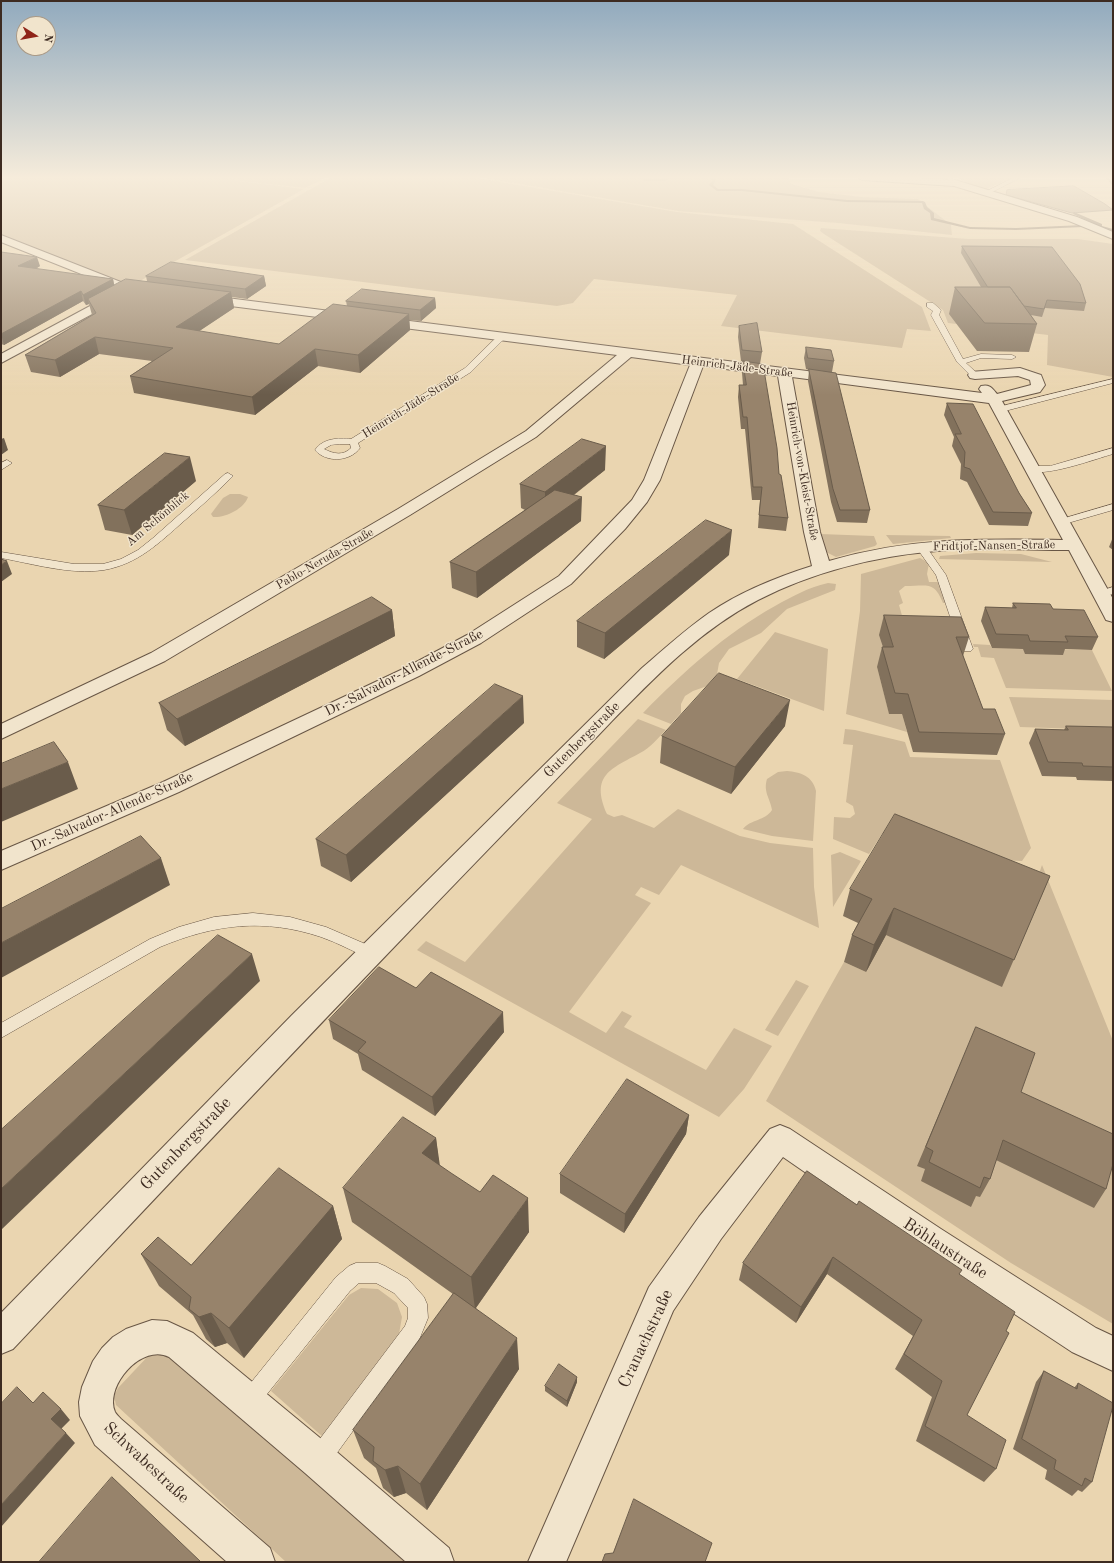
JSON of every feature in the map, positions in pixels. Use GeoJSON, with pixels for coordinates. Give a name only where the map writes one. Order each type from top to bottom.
{"type":"FeatureCollection","features":[{"type":"Feature","properties":{"kind":"street"},"geometry":{"type":"LineString","coordinates":[[12,252],[17,250]]}},
{"type":"Feature","properties":{"kind":"street"},"geometry":{"type":"LineString","coordinates":[[30,250],[128,289],[158,293]]}},
{"type":"Feature","properties":{"kind":"street"},"geometry":{"type":"LineString","coordinates":[[1,359],[128,289]]}},
{"type":"Feature","properties":{"kind":"street","name":"Heinrich-Jäde-Straße"},"geometry":{"type":"LineString","coordinates":[[189,297],[784,373],[998,404]]}},
{"type":"Feature","properties":{"kind":"street","name":"Pablo-Neruda-Straße"},"geometry":{"type":"LineString","coordinates":[[1,732],[158,656],[485,463],[531,434],[628,353]]}},
{"type":"Feature","properties":{"kind":"street","name":"Dr.-Salvador-Allende-Straße"},"geometry":{"type":"LineString","coordinates":[[1,861],[171,787],[412,672],[474,639],[565,580],[619,525],[639,502],[652,480],[698,362]]}},
{"type":"Feature","properties":{"kind":"street"},"geometry":{"type":"LineString","coordinates":[[975,375],[1020,372],[1030,375],[1038,381],[1038,385],[1035,389],[998,404]]}},
{"type":"Feature","properties":{"kind":"street","name":"Heinrich-von-Kleist-Straße"},"geometry":{"type":"LineString","coordinates":[[784,373],[812,532],[822,569]]}},
{"type":"Feature","properties":{"kind":"street"},"geometry":{"type":"LineString","coordinates":[[975,375],[998,404],[1073,545],[1107,592],[1113,616]]}},
{"type":"Feature","properties":{"kind":"street","name":"Fridtjof-Nansen-Straße"},"geometry":{"type":"LineString","coordinates":[[822,569],[848,561],[921,547],[966,544],[1073,545]]}},
{"type":"Feature","properties":{"kind":"street","name":"Gutenbergstraße"},"geometry":{"type":"LineString","coordinates":[[1,1338],[302,1023],[649,672],[681,644],[727,610],[776,586],[822,569]]}},
{"type":"Feature","properties":{"kind":"street","name":"Böhlaustraße"},"geometry":{"type":"LineString","coordinates":[[780,1138],[930,1240],[1070,1331],[1113,1354]]}},
{"type":"Feature","properties":{"kind":"street","name":"Cranachstraße"},"geometry":{"type":"LineString","coordinates":[[547,1562],[661,1299],[710,1228],[780,1138]]}},
{"type":"Feature","properties":{"kind":"street","name":"Schwabestraße"},"geometry":{"type":"LineString","coordinates":[[256,1562],[108,1432],[98,1417],[96,1398],[101,1378],[113,1360],[130,1346],[148,1338],[166,1338],[181,1345],[318,1460],[436,1562]]}},
{"type":"Feature","properties":{"kind":"lane"},"geometry":{"type":"LineString","coordinates":[[930,305],[937,310],[935,315],[961,362],[975,375]]}},
{"type":"Feature","properties":{"kind":"lane","name":"Heinrich-Jäde-Straße"},"geometry":{"type":"LineString","coordinates":[[353,442],[468,370],[503,336]]}},
{"type":"Feature","properties":{"kind":"lane"},"geometry":{"type":"LineString","coordinates":[[961,362],[981,356],[1012,357]]}},
{"type":"Feature","properties":{"kind":"lane"},"geometry":{"type":"LineString","coordinates":[[998,404],[1113,381]]}},
{"type":"Feature","properties":{"kind":"lane"},"geometry":{"type":"LineString","coordinates":[[1033,469],[1050,468],[1113,451]]}},
{"type":"Feature","properties":{"kind":"lane","name":"Am Schönblick"},"geometry":{"type":"LineString","coordinates":[[1,555],[56,565],[98,567],[116,564],[130,559],[150,546],[228,476]]}},
{"type":"Feature","properties":{"kind":"lane"},"geometry":{"type":"LineString","coordinates":[[1061,522],[1113,507]]}},
{"type":"Feature","properties":{"kind":"lane"},"geometry":{"type":"LineString","coordinates":[[921,547],[941,576],[967,649]]}},
{"type":"Feature","properties":{"kind":"lane"},"geometry":{"type":"LineString","coordinates":[[1,1031],[155,943],[184,931],[214,923],[253,919],[290,923],[326,933],[372,953]]}},
{"type":"Feature","properties":{"kind":"lane"},"geometry":{"type":"LineString","coordinates":[[248,1402],[344,1284],[356,1273],[378,1273],[401,1286],[417,1304],[418,1318],[412,1333],[318,1460]]}},
{"type":"Feature","properties":{"kind":"shaded area"},"geometry":{"type":"Polygon","coordinates":[[[38,250],[195,250],[140,281],[123,284],[38,250]]]}},
{"type":"Feature","properties":{"kind":"shaded area"},"geometry":{"type":"Polygon","coordinates":[[[203,250],[833,250],[922,307],[931,331],[907,329],[902,348],[721,326],[737,295],[594,279],[573,303],[557,306],[185,260],[203,250]]]}},
{"type":"Feature","properties":{"kind":"shaded area"},"geometry":{"type":"Polygon","coordinates":[[[849,250],[1113,250],[1113,377],[1047,365],[1048,335],[948,323],[943,310],[849,250]]]}},
{"type":"Feature","properties":{"kind":"shaded area"},"geometry":{"type":"Polygon","coordinates":[[[230,494],[240,494],[248,497],[243,505],[234,512],[223,516],[213,517],[211,514],[223,498],[230,494]]]}},
{"type":"Feature","properties":{"kind":"shaded area"},"geometry":{"type":"Polygon","coordinates":[[[820,534],[874,536],[877,544],[875,546],[836,557],[822,550],[820,534]]]}},
{"type":"Feature","properties":{"kind":"shaded area"},"geometry":{"type":"Polygon","coordinates":[[[886,535],[950,536],[951,538],[893,544],[886,535]]]}},
{"type":"Feature","properties":{"kind":"shaded area"},"geometry":{"type":"Polygon","coordinates":[[[976,553],[1021,554],[1052,562],[939,559],[940,556],[976,553]]]}},
{"type":"Feature","properties":{"kind":"shaded area"},"geometry":{"type":"Polygon","coordinates":[[[920,558],[929,563],[927,574],[929,582],[938,582],[947,603],[943,603],[936,591],[929,586],[905,586],[899,591],[903,603],[899,605],[903,619],[888,667],[877,667],[889,713],[902,714],[907,732],[846,714],[860,611],[861,574],[920,558]]]}},
{"type":"Feature","properties":{"kind":"shaded area"},"geometry":{"type":"Polygon","coordinates":[[[828,583],[836,584],[835,590],[787,609],[761,633],[729,649],[719,663],[716,680],[710,685],[693,691],[685,696],[681,704],[681,713],[671,724],[643,713],[673,683],[705,655],[739,629],[775,606],[794,596],[813,587],[828,583]]]}},
{"type":"Feature","properties":{"kind":"shaded area"},"geometry":{"type":"Polygon","coordinates":[[[775,632],[828,649],[824,711],[737,679],[775,632]]]}},
{"type":"Feature","properties":{"kind":"shaded area"},"geometry":{"type":"Polygon","coordinates":[[[973,644],[990,645],[992,648],[1092,650],[1112,691],[1006,688],[994,658],[981,657],[978,647],[974,647],[973,644]]]}},
{"type":"Feature","properties":{"kind":"shaded area"},"geometry":{"type":"Polygon","coordinates":[[[1009,697],[1113,700],[1113,730],[1020,727],[1009,697]]]}},
{"type":"Feature","properties":{"kind":"shaded area"},"geometry":{"type":"Polygon","coordinates":[[[638,719],[666,730],[654,743],[612,769],[606,775],[602,782],[601,790],[602,801],[607,814],[614,817],[622,815],[654,828],[678,809],[740,836],[770,843],[813,848],[814,887],[819,928],[681,865],[659,895],[641,887],[635,895],[651,903],[569,1012],[606,1033],[622,1011],[632,1016],[624,1027],[706,1070],[734,1028],[772,1046],[744,1089],[719,1117],[417,950],[426,941],[465,962],[592,819],[557,803],[638,719]]]}},
{"type":"Feature","properties":{"kind":"shaded area"},"geometry":{"type":"Polygon","coordinates":[[[845,729],[905,742],[910,757],[1000,760],[1031,848],[1022,861],[976,859],[894,835],[882,834],[869,854],[833,839],[834,817],[850,818],[855,814],[853,806],[846,802],[853,745],[843,744],[845,729]]]}},
{"type":"Feature","properties":{"kind":"shaded area"},"geometry":{"type":"Polygon","coordinates":[[[778,772],[797,772],[809,778],[816,791],[813,841],[772,836],[743,829],[750,823],[769,814],[772,810],[766,791],[767,779],[778,772]]]}},
{"type":"Feature","properties":{"kind":"shaded area"},"geometry":{"type":"Polygon","coordinates":[[[840,852],[861,861],[833,907],[831,855],[840,852]]]}},
{"type":"Feature","properties":{"kind":"shaded area"},"geometry":{"type":"Polygon","coordinates":[[[1042,865],[1113,1041],[1113,1324],[1011,1263],[766,1101],[844,962],[866,972],[872,929],[1034,888],[1042,865]]]}},
{"type":"Feature","properties":{"kind":"shaded area"},"geometry":{"type":"Polygon","coordinates":[[[796,980],[809,986],[778,1036],[765,1030],[796,980]]]}},
{"type":"Feature","properties":{"kind":"shaded area"},"geometry":{"type":"Polygon","coordinates":[[[361,1288],[378,1289],[397,1303],[402,1317],[399,1334],[323,1437],[271,1391],[349,1295],[361,1288]]]}},
{"type":"Feature","properties":{"kind":"shaded area"},"geometry":{"type":"Polygon","coordinates":[[[166,1353],[408,1562],[286,1562],[116,1405],[114,1396],[118,1388],[150,1354],[166,1353]]]}},
{"type":"Feature","properties":{"kind":"building"},"geometry":{"type":"Polygon","coordinates":[[[964,250],[1054,250],[1080,284],[1086,303],[1047,300],[1044,309],[1024,306],[1010,287],[988,287],[964,250]]]}},
{"type":"Feature","properties":{"kind":"building"},"geometry":{"type":"Polygon","coordinates":[[[1,252],[37,257],[18,266],[113,279],[83,295],[81,291],[1,334],[1,252]]]}},
{"type":"Feature","properties":{"kind":"building"},"geometry":{"type":"Polygon","coordinates":[[[171,262],[264,276],[245,289],[146,276],[171,262]]]}},
{"type":"Feature","properties":{"kind":"building"},"geometry":{"type":"Polygon","coordinates":[[[126,279],[231,292],[176,327],[279,344],[333,304],[409,314],[358,355],[315,349],[252,397],[130,376],[173,348],[95,337],[55,360],[25,355],[96,313],[88,299],[126,279]]]}},
{"type":"Feature","properties":{"kind":"building"},"geometry":{"type":"Polygon","coordinates":[[[955,287],[1010,287],[1037,324],[985,323],[955,287]]]}},
{"type":"Feature","properties":{"kind":"building"},"geometry":{"type":"Polygon","coordinates":[[[362,289],[435,298],[420,310],[346,301],[362,289]]]}},
{"type":"Feature","properties":{"kind":"building"},"geometry":{"type":"Polygon","coordinates":[[[757,323],[762,352],[742,350],[739,326],[757,323]]]}},
{"type":"Feature","properties":{"kind":"building"},"geometry":{"type":"Polygon","coordinates":[[[806,347],[831,350],[834,361],[808,358],[806,347]]]}},
{"type":"Feature","properties":{"kind":"building"},"geometry":{"type":"Polygon","coordinates":[[[743,361],[763,364],[777,448],[779,474],[781,475],[788,518],[759,515],[762,487],[753,487],[747,417],[743,417],[739,385],[746,385],[743,361]]]}},
{"type":"Feature","properties":{"kind":"building"},"geometry":{"type":"Polygon","coordinates":[[[809,369],[836,373],[870,510],[840,510],[833,489],[809,369]]]}},
{"type":"Feature","properties":{"kind":"building"},"geometry":{"type":"Polygon","coordinates":[[[947,403],[973,404],[1019,493],[1032,513],[993,512],[970,469],[964,467],[965,452],[955,434],[961,434],[947,403]]]}},
{"type":"Feature","properties":{"kind":"building"},"geometry":{"type":"Polygon","coordinates":[[[582,439],[606,446],[545,492],[520,484],[582,439]]]}},
{"type":"Feature","properties":{"kind":"building"},"geometry":{"type":"Polygon","coordinates":[[[165,453],[190,457],[124,510],[98,505],[165,453]]]}},
{"type":"Feature","properties":{"kind":"building"},"geometry":{"type":"Polygon","coordinates":[[[555,490],[582,497],[476,572],[450,562],[555,490]]]}},
{"type":"Feature","properties":{"kind":"building"},"geometry":{"type":"Polygon","coordinates":[[[706,520],[732,530],[605,633],[577,621],[706,520]]]}},
{"type":"Feature","properties":{"kind":"building"},"geometry":{"type":"Polygon","coordinates":[[[1,559],[7,561],[1,565],[1,559]]]}},
{"type":"Feature","properties":{"kind":"building"},"geometry":{"type":"Polygon","coordinates":[[[372,597],[392,610],[177,719],[159,703],[372,597]]]}},
{"type":"Feature","properties":{"kind":"building"},"geometry":{"type":"Polygon","coordinates":[[[1013,603],[1050,604],[1053,609],[1084,610],[1098,637],[1065,636],[1068,642],[1030,641],[1028,635],[996,634],[985,607],[1016,608],[1013,603]]]}},
{"type":"Feature","properties":{"kind":"building"},"geometry":{"type":"Polygon","coordinates":[[[884,615],[961,617],[969,637],[956,637],[983,709],[995,709],[1005,734],[919,732],[908,694],[895,693],[882,647],[893,647],[884,615]]]}},
{"type":"Feature","properties":{"kind":"building"},"geometry":{"type":"Polygon","coordinates":[[[719,673],[790,700],[735,767],[662,736],[719,673]]]}},
{"type":"Feature","properties":{"kind":"building"},"geometry":{"type":"Polygon","coordinates":[[[495,684],[523,696],[346,855],[316,839],[495,684]]]}},
{"type":"Feature","properties":{"kind":"building"},"geometry":{"type":"Polygon","coordinates":[[[1066,726],[1112,727],[1113,767],[1083,766],[1082,763],[1048,762],[1035,729],[1068,730],[1066,726]]]}},
{"type":"Feature","properties":{"kind":"building"},"geometry":{"type":"Polygon","coordinates":[[[54,742],[68,762],[1,789],[1,764],[54,742]]]}},
{"type":"Feature","properties":{"kind":"building"},"geometry":{"type":"Polygon","coordinates":[[[895,814],[1050,876],[1014,960],[894,908],[874,945],[852,935],[872,899],[850,889],[895,814]]]}},
{"type":"Feature","properties":{"kind":"building"},"geometry":{"type":"Polygon","coordinates":[[[141,836],[161,858],[1,943],[1,909],[141,836]]]}},
{"type":"Feature","properties":{"kind":"building"},"geometry":{"type":"Polygon","coordinates":[[[218,935],[252,954],[1,1189],[1,1130],[218,935]]]}},
{"type":"Feature","properties":{"kind":"building"},"geometry":{"type":"Polygon","coordinates":[[[379,967],[416,988],[431,972],[503,1012],[432,1097],[358,1051],[366,1042],[329,1020],[379,967]]]}},
{"type":"Feature","properties":{"kind":"building"},"geometry":{"type":"Polygon","coordinates":[[[976,1027],[1035,1053],[1021,1092],[1113,1134],[1113,1164],[1106,1189],[1003,1140],[990,1179],[984,1177],[980,1188],[929,1162],[933,1151],[926,1147],[976,1027]]]}},
{"type":"Feature","properties":{"kind":"building"},"geometry":{"type":"Polygon","coordinates":[[[627,1079],[689,1115],[625,1214],[560,1174],[627,1079]]]}},
{"type":"Feature","properties":{"kind":"building"},"geometry":{"type":"Polygon","coordinates":[[[403,1117],[436,1138],[422,1153],[480,1192],[493,1175],[528,1198],[471,1277],[343,1188],[403,1117]]]}},
{"type":"Feature","properties":{"kind":"building"},"geometry":{"type":"Polygon","coordinates":[[[279,1168],[333,1206],[229,1328],[211,1313],[199,1317],[189,1309],[191,1297],[141,1254],[158,1237],[191,1265],[279,1168]]]}},
{"type":"Feature","properties":{"kind":"building"},"geometry":{"type":"Polygon","coordinates":[[[807,1171],[857,1205],[859,1201],[962,1270],[959,1274],[1015,1312],[1006,1331],[1009,1333],[967,1415],[1006,1440],[996,1469],[925,1426],[942,1381],[904,1354],[922,1320],[833,1257],[801,1307],[743,1263],[807,1171]]]}},
{"type":"Feature","properties":{"kind":"building"},"geometry":{"type":"Polygon","coordinates":[[[454,1293],[517,1338],[420,1484],[398,1466],[385,1470],[373,1461],[374,1447],[353,1430],[454,1293]]]}},
{"type":"Feature","properties":{"kind":"building"},"geometry":{"type":"Polygon","coordinates":[[[559,1364],[577,1377],[567,1401],[545,1386],[559,1364]]]}},
{"type":"Feature","properties":{"kind":"building"},"geometry":{"type":"Polygon","coordinates":[[[1044,1371],[1077,1389],[1078,1383],[1113,1403],[1092,1482],[1085,1478],[1082,1486],[1054,1469],[1056,1460],[1022,1439],[1044,1371]]]}},
{"type":"Feature","properties":{"kind":"building"},"geometry":{"type":"Polygon","coordinates":[[[17,1387],[33,1403],[43,1392],[61,1409],[51,1419],[66,1433],[1,1505],[1,1404],[17,1387]]]}},
{"type":"Feature","properties":{"kind":"building"},"geometry":{"type":"Polygon","coordinates":[[[112,1477],[201,1562],[39,1562],[112,1477]]]}},
{"type":"Feature","properties":{"kind":"building"},"geometry":{"type":"Polygon","coordinates":[[[634,1499],[712,1543],[705,1562],[602,1562],[605,1554],[613,1553],[634,1499]]]}}]}
